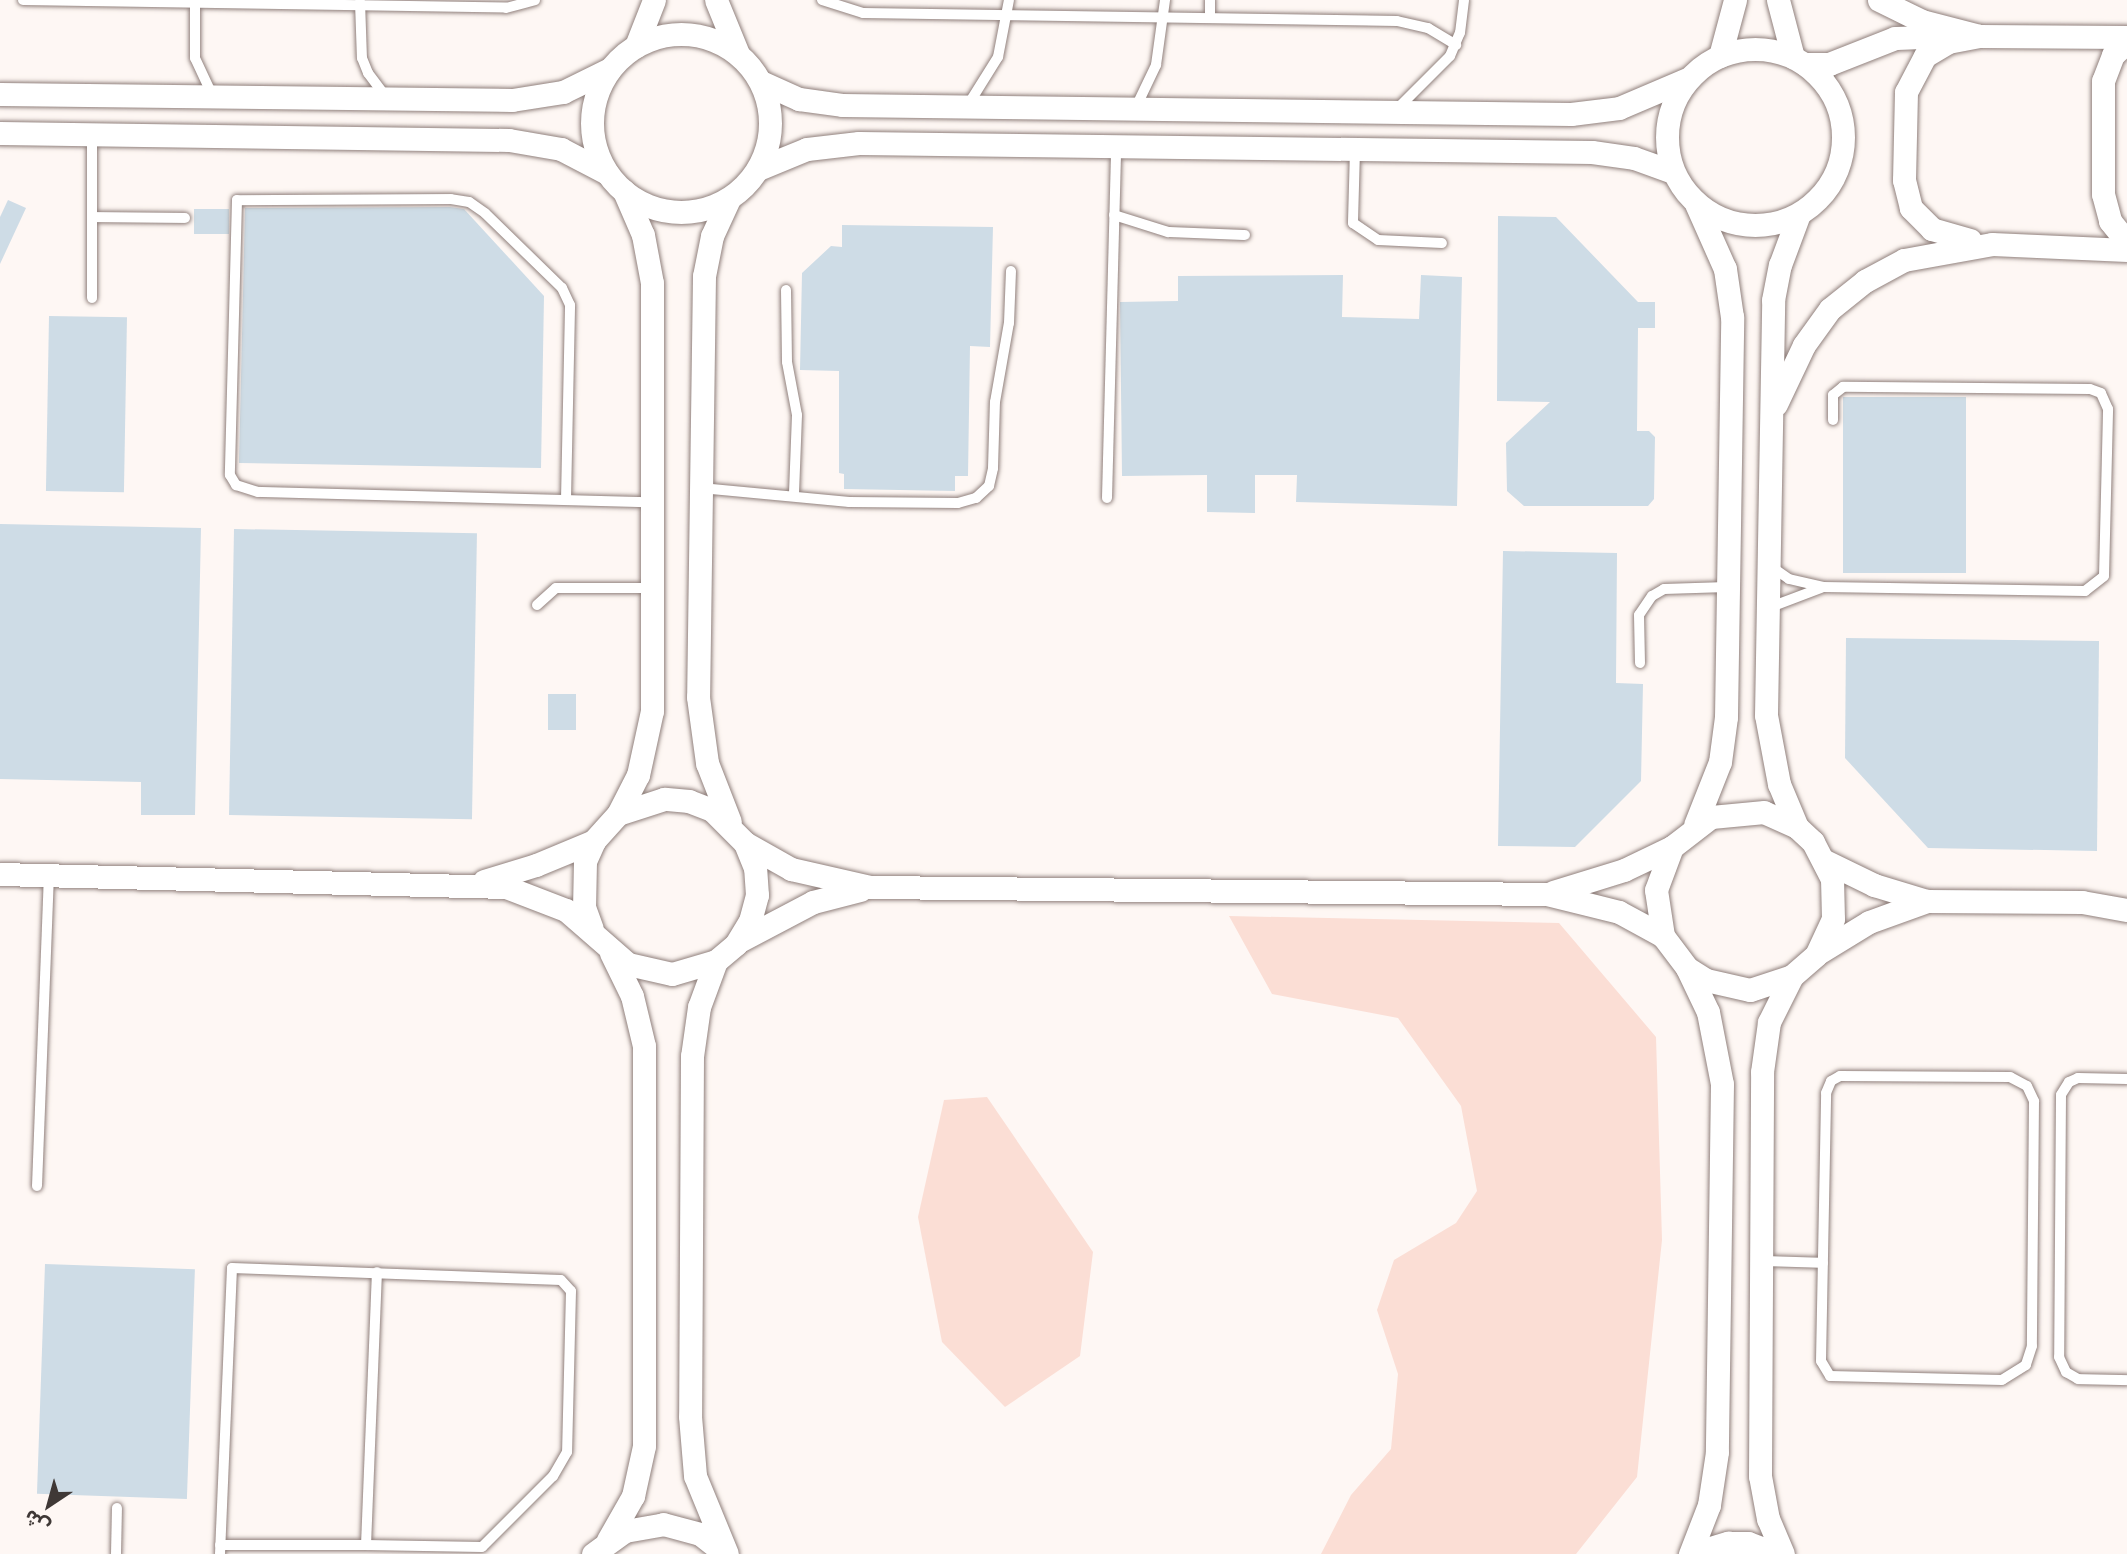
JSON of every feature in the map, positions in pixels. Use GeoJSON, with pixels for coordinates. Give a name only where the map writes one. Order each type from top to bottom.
{"type":"FeatureCollection","features":[{"type":"Feature","properties":{"kind":"street"},"geometry":{"type":"LineString","coordinates":[[636,46],[654,0]]}},
{"type":"Feature","properties":{"kind":"street"},"geometry":{"type":"LineString","coordinates":[[716,0],[738,54],[761,82],[771,126],[758,169]]}},
{"type":"Feature","properties":{"kind":"street"},"geometry":{"type":"LineString","coordinates":[[1720,56],[1735,0]]}},
{"type":"Feature","properties":{"kind":"street"},"geometry":{"type":"LineString","coordinates":[[1696,204],[1719,219],[1746,226],[1774,224],[1799,214],[1831,183],[1843,141],[1834,98],[1799,61],[1778,0]]}},
{"type":"Feature","properties":{"kind":"street"},"geometry":{"type":"LineString","coordinates":[[1879,0],[1922,21],[1979,36]]}},
{"type":"Feature","properties":{"kind":"street"},"geometry":{"type":"LineString","coordinates":[[4,92],[388,99],[538,98],[588,82],[610,69],[636,46],[678,34],[699,36],[738,54]]}},
{"type":"Feature","properties":{"kind":"street"},"geometry":{"type":"LineString","coordinates":[[761,82],[821,103],[1394,112],[1595,112],[1643,101],[1688,79],[1720,56],[1744,49],[1769,50],[1799,61],[1829,64],[1895,38],[1979,36],[2127,40]]}},
{"type":"Feature","properties":{"kind":"street"},"geometry":{"type":"LineString","coordinates":[[1979,36],[1936,48],[1916,66],[1906,92],[1904,180],[1911,208],[1932,229],[1992,244],[2127,250]]}},
{"type":"Feature","properties":{"kind":"street"},"geometry":{"type":"LineString","coordinates":[[2127,40],[2113,55],[2103,81],[2105,208],[2127,242]]}},
{"type":"Feature","properties":{"kind":"street"},"geometry":{"type":"LineString","coordinates":[[607,173],[592,131],[599,88],[610,69]]}},
{"type":"Feature","properties":{"kind":"street"},"geometry":{"type":"LineString","coordinates":[[1688,79],[1669,114],[1668,153],[1673,172],[1696,204],[1721,258],[1732,317],[1724,740],[1714,784],[1695,825]]}},
{"type":"Feature","properties":{"kind":"street"},"geometry":{"type":"LineString","coordinates":[[0,133],[509,140],[561,149],[607,173],[624,191],[648,206],[676,212],[703,210],[730,199]]}},
{"type":"Feature","properties":{"kind":"street"},"geometry":{"type":"LineString","coordinates":[[736,944],[750,921],[757,895],[755,868],[707,763],[700,730],[704,275],[712,236],[730,199],[758,169],[794,153],[832,144],[1592,152],[1634,158],[1673,172]]}},
{"type":"Feature","properties":{"kind":"street"},"geometry":{"type":"LineString","coordinates":[[592,929],[581,884],[594,841],[618,814],[638,775],[649,733],[652,283],[643,235],[624,191]]}},
{"type":"Feature","properties":{"kind":"street"},"geometry":{"type":"LineString","coordinates":[[1799,214],[1782,256],[1773,300],[1768,565],[1768,738],[1779,784],[1797,827],[1825,860],[1874,885],[1927,901],[2082,902],[2127,910]]}},
{"type":"Feature","properties":{"kind":"street"},"geometry":{"type":"LineString","coordinates":[[1770,417],[1804,345],[1847,294],[1904,260],[1992,244]]}},
{"type":"Feature","properties":{"kind":"street"},"geometry":{"type":"LineString","coordinates":[[618,814],[664,799],[712,810],[738,834],[791,869],[870,887],[1547,894],[1619,912],[1663,936],[1687,968],[1708,1012],[1722,1084],[1717,1452],[1709,1505],[1690,1554]]}},
{"type":"Feature","properties":{"kind":"street"},"geometry":{"type":"LineString","coordinates":[[1547,894],[1599,880],[1672,847],[1695,825],[1711,817],[1746,810],[1764,812],[1797,827]]}},
{"type":"Feature","properties":{"kind":"street"},"geometry":{"type":"LineString","coordinates":[[474,883],[536,865],[594,841]]}},
{"type":"Feature","properties":{"kind":"street"},"geometry":{"type":"LineString","coordinates":[[1663,936],[1656,890],[1672,847]]}},
{"type":"Feature","properties":{"kind":"street"},"geometry":{"type":"LineString","coordinates":[[1816,955],[1827,938],[1835,899],[1825,860]]}},
{"type":"Feature","properties":{"kind":"street"},"geometry":{"type":"LineString","coordinates":[[0,874],[474,883],[537,896],[592,929],[609,950],[632,996],[646,1072],[644,1446],[633,1496],[597,1550]]}},
{"type":"Feature","properties":{"kind":"street"},"geometry":{"type":"LineString","coordinates":[[609,950],[628,964],[672,974],[716,961],[736,944],[813,902],[870,887]]}},
{"type":"Feature","properties":{"kind":"street"},"geometry":{"type":"LineString","coordinates":[[1783,1554],[1769,1519],[1760,1476],[1763,1055],[1769,1022],[1792,976],[1816,955],[1869,922],[1927,901]]}},
{"type":"Feature","properties":{"kind":"street"},"geometry":{"type":"LineString","coordinates":[[716,961],[699,1007],[692,1056],[690,1416],[695,1475],[726,1554]]}},
{"type":"Feature","properties":{"kind":"street"},"geometry":{"type":"LineString","coordinates":[[1687,968],[1706,980],[1750,990],[1792,976]]}},
{"type":"Feature","properties":{"kind":"street"},"geometry":{"type":"LineString","coordinates":[[597,1550],[625,1531],[663,1524],[700,1534],[726,1554]]}},
{"type":"Feature","properties":{"kind":"street"},"geometry":{"type":"LineString","coordinates":[[1690,1554],[1728,1543],[1748,1544],[1776,1554]]}},
{"type":"Feature","properties":{"kind":"lane"},"geometry":{"type":"LineString","coordinates":[[23,0],[506,8],[535,0]]}},
{"type":"Feature","properties":{"kind":"lane"},"geometry":{"type":"LineString","coordinates":[[822,0],[863,13],[1405,22],[1428,28],[1456,45]]}},
{"type":"Feature","properties":{"kind":"lane"},"geometry":{"type":"LineString","coordinates":[[968,105],[998,57],[1009,16],[1009,0]]}},
{"type":"Feature","properties":{"kind":"lane"},"geometry":{"type":"LineString","coordinates":[[1136,108],[1156,65],[1165,18],[1165,0]]}},
{"type":"Feature","properties":{"kind":"lane"},"geometry":{"type":"LineString","coordinates":[[1210,0],[1210,18]]}},
{"type":"Feature","properties":{"kind":"lane"},"geometry":{"type":"LineString","coordinates":[[1394,112],[1442,66],[1456,45],[1464,0]]}},
{"type":"Feature","properties":{"kind":"lane"},"geometry":{"type":"LineString","coordinates":[[195,3],[195,58],[214,96]]}},
{"type":"Feature","properties":{"kind":"lane"},"geometry":{"type":"LineString","coordinates":[[360,4],[362,58],[368,74],[388,99]]}},
{"type":"Feature","properties":{"kind":"lane"},"geometry":{"type":"LineString","coordinates":[[92,134],[92,298]]}},
{"type":"Feature","properties":{"kind":"lane"},"geometry":{"type":"LineString","coordinates":[[1107,498],[1116,148]]}},
{"type":"Feature","properties":{"kind":"lane"},"geometry":{"type":"LineString","coordinates":[[1355,150],[1353,223],[1378,240],[1442,243]]}},
{"type":"Feature","properties":{"kind":"lane"},"geometry":{"type":"LineString","coordinates":[[566,499],[570,305],[562,288],[485,213],[469,202],[451,199],[237,200],[230,475],[236,485],[258,492],[652,502]]}},
{"type":"Feature","properties":{"kind":"lane"},"geometry":{"type":"LineString","coordinates":[[1114,215],[1168,232],[1245,235]]}},
{"type":"Feature","properties":{"kind":"lane"},"geometry":{"type":"LineString","coordinates":[[92,217],[185,218]]}},
{"type":"Feature","properties":{"kind":"lane"},"geometry":{"type":"LineString","coordinates":[[701,488],[794,493],[842,501],[958,503],[983,493],[993,468],[995,402],[1009,323],[1011,271]]}},
{"type":"Feature","properties":{"kind":"lane"},"geometry":{"type":"LineString","coordinates":[[786,290],[787,362],[797,415],[794,493]]}},
{"type":"Feature","properties":{"kind":"lane"},"geometry":{"type":"LineString","coordinates":[[1768,565],[1789,579],[1823,587],[2085,592],[2099,583],[2106,567],[2108,403],[2096,390],[1843,387],[1833,395],[1833,420]]}},
{"type":"Feature","properties":{"kind":"lane"},"geometry":{"type":"LineString","coordinates":[[1640,663],[1639,615],[1652,596],[1664,589],[1727,587]]}},
{"type":"Feature","properties":{"kind":"lane"},"geometry":{"type":"LineString","coordinates":[[1768,608],[1789,596],[1823,587]]}},
{"type":"Feature","properties":{"kind":"lane"},"geometry":{"type":"LineString","coordinates":[[537,605],[556,588],[652,588]]}},
{"type":"Feature","properties":{"kind":"lane"},"geometry":{"type":"LineString","coordinates":[[37,1186],[49,875]]}},
{"type":"Feature","properties":{"kind":"lane"},"geometry":{"type":"LineString","coordinates":[[1840,1076],[2010,1077],[2026,1086],[2034,1101],[2032,1346],[2020,1372],[2002,1380],[1830,1376],[1821,1361],[1823,1263],[1826,1093],[1830,1082],[1840,1076]]}},
{"type":"Feature","properties":{"kind":"lane"},"geometry":{"type":"LineString","coordinates":[[2127,1079],[2078,1078],[2061,1095],[2059,1357],[2066,1372],[2078,1379],[2127,1380]]}},
{"type":"Feature","properties":{"kind":"lane"},"geometry":{"type":"LineString","coordinates":[[1761,1261],[1823,1263]]}},
{"type":"Feature","properties":{"kind":"lane"},"geometry":{"type":"LineString","coordinates":[[238,1265],[561,1280],[567,1285],[567,1452],[553,1476],[482,1547],[366,1545],[220,1550],[228,1273],[238,1265]]}},
{"type":"Feature","properties":{"kind":"lane"},"geometry":{"type":"LineString","coordinates":[[366,1545],[377,1272]]}},
{"type":"Feature","properties":{"kind":"lane"},"geometry":{"type":"LineString","coordinates":[[116,1554],[117,1508]]}},
{"type":"Feature","properties":{"kind":"shaded area"},"geometry":{"type":"Polygon","coordinates":[[[1229,916],[1559,923],[1656,1037],[1662,1240],[1637,1477],[1576,1554],[1321,1554],[1351,1495],[1391,1449],[1398,1374],[1377,1310],[1394,1260],[1456,1223],[1477,1191],[1461,1106],[1398,1018],[1272,994],[1229,916]]]}},
{"type":"Feature","properties":{"kind":"shaded area"},"geometry":{"type":"Polygon","coordinates":[[[987,1097],[1093,1252],[1080,1356],[1005,1407],[942,1342],[918,1217],[944,1100],[987,1097]]]}},
{"type":"Feature","properties":{"kind":"building"},"geometry":{"type":"Polygon","coordinates":[[[8,200],[26,208],[0,264],[0,217],[8,200]]]}},
{"type":"Feature","properties":{"kind":"building"},"geometry":{"type":"Polygon","coordinates":[[[245,208],[464,209],[544,296],[541,468],[239,463],[245,208]]]}},
{"type":"Feature","properties":{"kind":"building"},"geometry":{"type":"Polygon","coordinates":[[[194,209],[229,209],[229,234],[194,234],[194,209]]]}},
{"type":"Feature","properties":{"kind":"building"},"geometry":{"type":"Polygon","coordinates":[[[1498,216],[1556,217],[1638,302],[1655,302],[1655,328],[1638,328],[1637,431],[1649,431],[1655,437],[1654,499],[1648,506],[1524,506],[1507,491],[1506,443],[1550,402],[1497,401],[1498,216]]]}},
{"type":"Feature","properties":{"kind":"building"},"geometry":{"type":"Polygon","coordinates":[[[842,225],[993,227],[990,347],[970,346],[968,476],[955,476],[955,491],[844,489],[844,474],[839,473],[839,371],[800,370],[802,273],[831,246],[842,247],[842,225]]]}},
{"type":"Feature","properties":{"kind":"building"},"geometry":{"type":"Polygon","coordinates":[[[1343,275],[1342,317],[1419,319],[1421,275],[1462,277],[1457,506],[1296,502],[1297,475],[1255,475],[1255,513],[1207,512],[1207,475],[1122,476],[1120,302],[1178,301],[1178,276],[1343,275]]]}},
{"type":"Feature","properties":{"kind":"building"},"geometry":{"type":"Polygon","coordinates":[[[49,316],[127,317],[124,492],[46,491],[49,316]]]}},
{"type":"Feature","properties":{"kind":"building"},"geometry":{"type":"Polygon","coordinates":[[[1843,397],[1966,397],[1966,573],[1843,573],[1843,397]]]}},
{"type":"Feature","properties":{"kind":"building"},"geometry":{"type":"Polygon","coordinates":[[[0,524],[201,528],[195,815],[141,815],[141,782],[0,779],[0,524]]]}},
{"type":"Feature","properties":{"kind":"building"},"geometry":{"type":"Polygon","coordinates":[[[234,529],[477,533],[472,819],[229,815],[234,529]]]}},
{"type":"Feature","properties":{"kind":"building"},"geometry":{"type":"Polygon","coordinates":[[[1503,551],[1617,553],[1616,683],[1643,684],[1641,781],[1575,847],[1498,846],[1503,551]]]}},
{"type":"Feature","properties":{"kind":"building"},"geometry":{"type":"Polygon","coordinates":[[[1846,638],[2099,641],[2097,851],[1928,848],[1845,758],[1846,638]]]}},
{"type":"Feature","properties":{"kind":"building"},"geometry":{"type":"Polygon","coordinates":[[[548,694],[576,694],[576,730],[548,730],[548,694]]]}},
{"type":"Feature","properties":{"kind":"building"},"geometry":{"type":"Polygon","coordinates":[[[45,1264],[195,1269],[187,1499],[37,1494],[45,1264]]]}}]}
